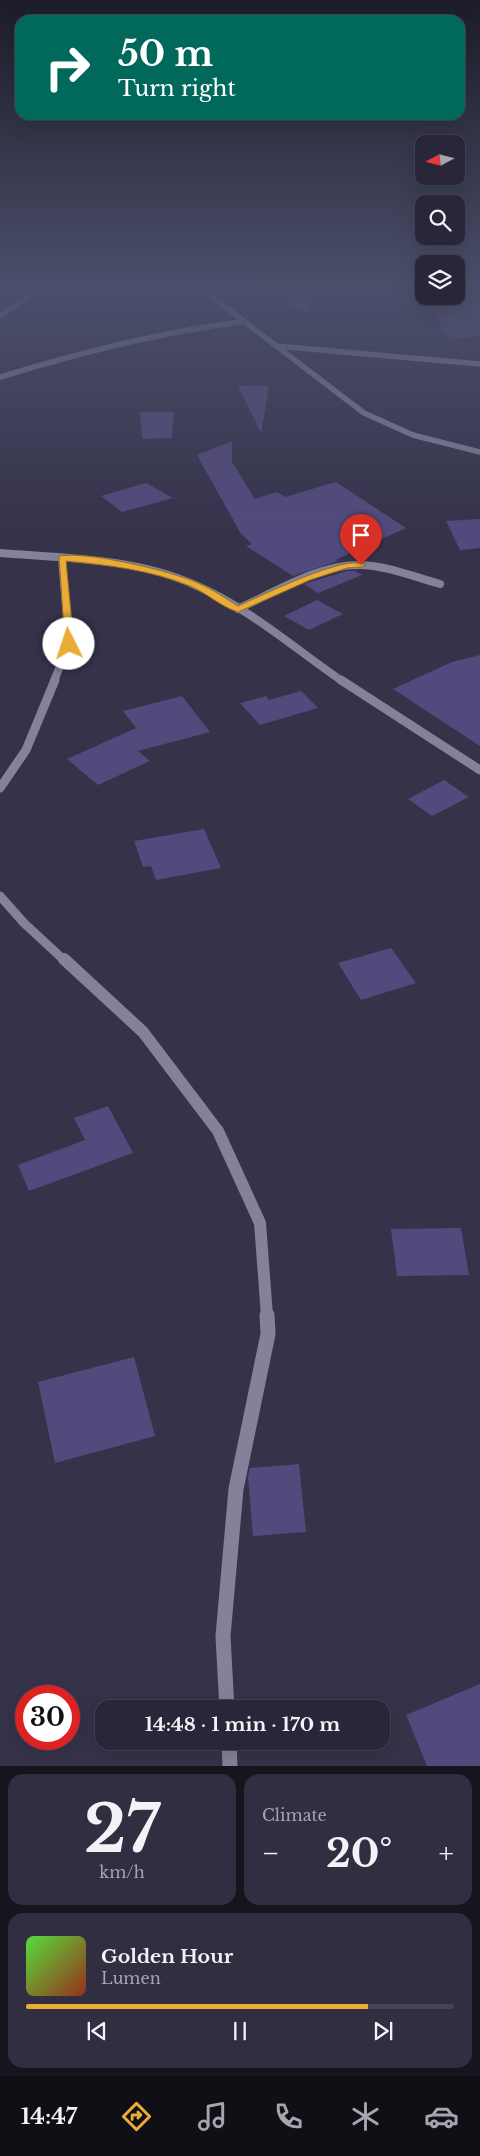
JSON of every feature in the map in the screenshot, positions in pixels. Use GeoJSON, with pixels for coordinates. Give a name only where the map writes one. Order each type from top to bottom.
{"type":"FeatureCollection","features":[{"type":"Feature","properties":{"kind":"street"},"geometry":{"type":"LineString","coordinates":[[0,377],[29,368]]}},
{"type":"Feature","properties":{"kind":"street"},"geometry":{"type":"LineString","coordinates":[[305,368],[346,400],[374,418],[435,443],[480,452]]}},
{"type":"Feature","properties":{"kind":"street"},"geometry":{"type":"LineString","coordinates":[[0,553],[108,562],[157,572],[194,585],[238,609],[351,687],[480,770]]}},
{"type":"Feature","properties":{"kind":"street"},"geometry":{"type":"LineString","coordinates":[[0,788],[26,750],[69,644],[62,558]]}},
{"type":"Feature","properties":{"kind":"street"},"geometry":{"type":"LineString","coordinates":[[238,609],[307,579],[346,565],[361,565],[440,584]]}},
{"type":"Feature","properties":{"kind":"street"},"geometry":{"type":"LineString","coordinates":[[0,896],[24,923],[143,1032],[218,1131],[260,1223],[268,1334],[236,1489],[222,1636],[226,1700]]}},
{"type":"Feature","properties":{"kind":"street"},"geometry":{"type":"LineString","coordinates":[[229,1750],[230,1766]]}},
{"type":"Feature","properties":{"kind":"building"},"geometry":{"type":"Polygon","coordinates":[[[238,386],[269,386],[261,433],[238,386]]]}},
{"type":"Feature","properties":{"kind":"building"},"geometry":{"type":"Polygon","coordinates":[[[140,412],[174,412],[172,438],[142,439],[140,412]]]}},
{"type":"Feature","properties":{"kind":"building"},"geometry":{"type":"Polygon","coordinates":[[[232,441],[232,462],[255,499],[277,492],[285,497],[336,482],[406,528],[335,560],[338,561],[293,576],[246,546],[252,544],[241,534],[197,455],[232,441]]]}},
{"type":"Feature","properties":{"kind":"building"},"geometry":{"type":"Polygon","coordinates":[[[146,483],[173,498],[122,512],[101,496],[146,483]]]}},
{"type":"Feature","properties":{"kind":"building"},"geometry":{"type":"Polygon","coordinates":[[[480,519],[480,548],[460,550],[446,521],[480,519]]]}},
{"type":"Feature","properties":{"kind":"building"},"geometry":{"type":"Polygon","coordinates":[[[347,571],[355,571],[362,575],[318,593],[304,584],[347,571]]]}},
{"type":"Feature","properties":{"kind":"building"},"geometry":{"type":"Polygon","coordinates":[[[317,600],[343,614],[309,630],[284,616],[317,600]]]}},
{"type":"Feature","properties":{"kind":"building"},"geometry":{"type":"Polygon","coordinates":[[[480,655],[480,746],[393,689],[452,662],[480,655]]]}},
{"type":"Feature","properties":{"kind":"building"},"geometry":{"type":"Polygon","coordinates":[[[301,691],[318,708],[260,725],[240,703],[266,696],[269,700],[301,691]]]}},
{"type":"Feature","properties":{"kind":"building"},"geometry":{"type":"Polygon","coordinates":[[[182,696],[210,732],[138,751],[150,761],[98,785],[67,759],[136,728],[123,711],[182,696]]]}},
{"type":"Feature","properties":{"kind":"building"},"geometry":{"type":"Polygon","coordinates":[[[444,780],[469,797],[432,816],[408,799],[444,780]]]}},
{"type":"Feature","properties":{"kind":"building"},"geometry":{"type":"Polygon","coordinates":[[[204,829],[221,868],[156,880],[151,866],[143,867],[134,841],[204,829]]]}},
{"type":"Feature","properties":{"kind":"building"},"geometry":{"type":"Polygon","coordinates":[[[391,948],[416,983],[361,1000],[338,963],[391,948]]]}},
{"type":"Feature","properties":{"kind":"building"},"geometry":{"type":"Polygon","coordinates":[[[108,1106],[133,1153],[29,1191],[18,1165],[85,1140],[74,1118],[108,1106]]]}},
{"type":"Feature","properties":{"kind":"building"},"geometry":{"type":"Polygon","coordinates":[[[461,1228],[469,1275],[397,1276],[391,1229],[461,1228]]]}},
{"type":"Feature","properties":{"kind":"building"},"geometry":{"type":"Polygon","coordinates":[[[134,1357],[155,1436],[55,1463],[38,1382],[134,1357]]]}},
{"type":"Feature","properties":{"kind":"building"},"geometry":{"type":"Polygon","coordinates":[[[299,1464],[306,1532],[253,1536],[248,1477],[250,1468],[299,1464]]]}},
{"type":"Feature","properties":{"kind":"building"},"geometry":{"type":"Polygon","coordinates":[[[480,1684],[480,1766],[427,1766],[406,1715],[480,1684]]]}},
{"type":"Feature","properties":{"kind":"route"},"geometry":{"type":"LineString","coordinates":[[69,644],[62,558],[108,562],[157,572],[194,585],[238,609],[307,579],[346,565],[361,565]]}}]}
